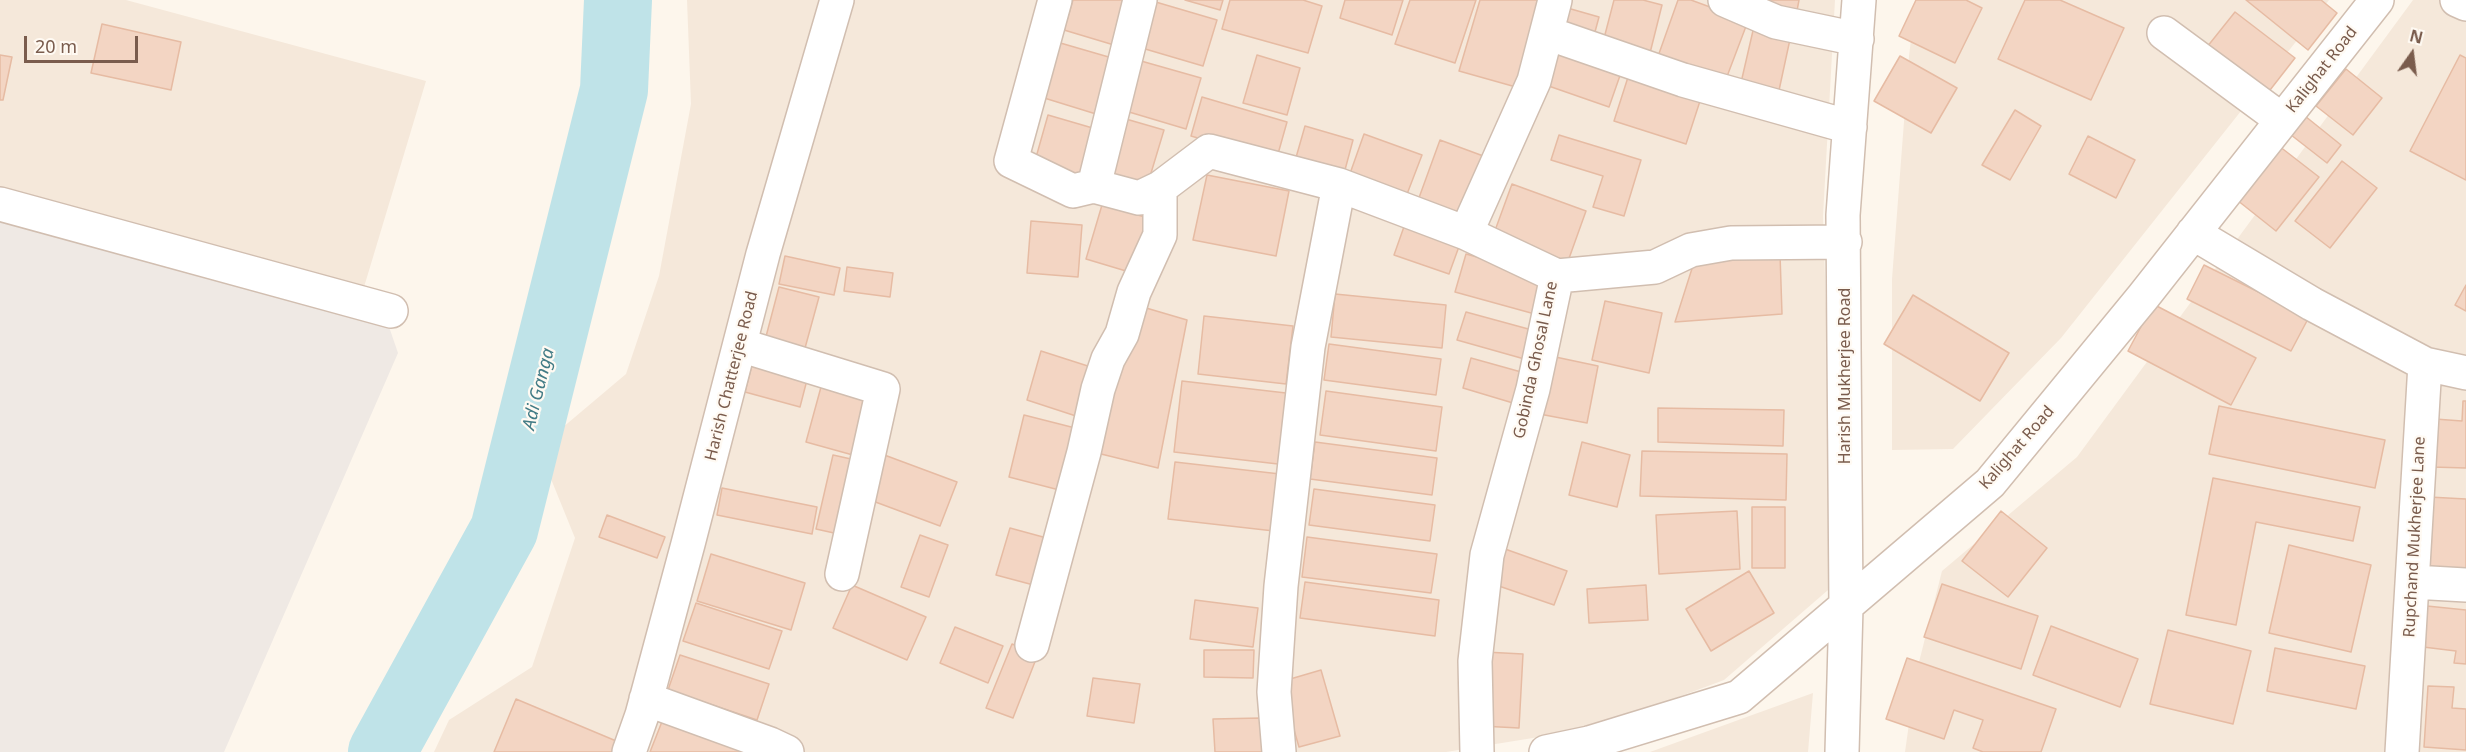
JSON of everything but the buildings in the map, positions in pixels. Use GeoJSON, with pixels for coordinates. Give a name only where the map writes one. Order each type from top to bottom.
{"type":"FeatureCollection","features":[{"type":"Feature","properties":{"kind":"street","name":"Harish Chatterjee Road"},"geometry":{"type":"LineString","coordinates":[[629,752],[646,699],[763,254],[837,0]]}},
{"type":"Feature","properties":{"kind":"street"},"geometry":{"type":"LineString","coordinates":[[1032,645],[1084,452],[1098,389],[1108,359],[1122,334],[1134,292],[1160,235],[1160,188],[1139,198],[1094,186],[1073,191],[1011,161],[1055,0]]}},
{"type":"Feature","properties":{"kind":"street"},"geometry":{"type":"LineString","coordinates":[[1094,186],[1140,0]]}},
{"type":"Feature","properties":{"kind":"street"},"geometry":{"type":"LineString","coordinates":[[1466,233],[1534,81],[1555,0]]}},
{"type":"Feature","properties":{"kind":"street"},"geometry":{"type":"LineString","coordinates":[[1725,0],[1776,22],[1857,39]]}},
{"type":"Feature","properties":{"kind":"street","name":"Harish Mukherjee Road"},"geometry":{"type":"LineString","coordinates":[[1842,752],[1846,606],[1843,215],[1859,0]]}},
{"type":"Feature","properties":{"kind":"street","name":"Kalighat Road"},"geometry":{"type":"LineString","coordinates":[[1546,752],[1589,743],[1740,697],[1990,483],[2377,0]]}},
{"type":"Feature","properties":{"kind":"street"},"geometry":{"type":"LineString","coordinates":[[2457,0],[2466,4]]}},
{"type":"Feature","properties":{"kind":"street"},"geometry":{"type":"LineString","coordinates":[[1547,33],[1683,80],[1850,127]]}},
{"type":"Feature","properties":{"kind":"street"},"geometry":{"type":"LineString","coordinates":[[2164,33],[2282,120]]}},
{"type":"Feature","properties":{"kind":"street","name":"Gobinda Ghosal Lane"},"geometry":{"type":"LineString","coordinates":[[1160,188],[1209,151],[1339,185],[1466,233],[1557,276],[1533,389],[1487,555],[1475,661],[1477,752]]}},
{"type":"Feature","properties":{"kind":"street"},"geometry":{"type":"LineString","coordinates":[[1279,752],[1274,692],[1281,586],[1308,347],[1339,185]]}},
{"type":"Feature","properties":{"kind":"street"},"geometry":{"type":"LineString","coordinates":[[0,204],[391,311]]}},
{"type":"Feature","properties":{"kind":"street"},"geometry":{"type":"LineString","coordinates":[[2193,232],[2312,304],[2425,364],[2466,373]]}},
{"type":"Feature","properties":{"kind":"street"},"geometry":{"type":"LineString","coordinates":[[1557,276],[1655,267],[1691,250],[1731,243],[1845,242]]}},
{"type":"Feature","properties":{"kind":"street"},"geometry":{"type":"LineString","coordinates":[[740,345],[883,389],[842,574]]}},
{"type":"Feature","properties":{"kind":"street","name":"Rupchand Mukherjee Lane"},"geometry":{"type":"LineString","coordinates":[[2402,752],[2425,364]]}},
{"type":"Feature","properties":{"kind":"street"},"geometry":{"type":"LineString","coordinates":[[2413,582],[2466,585]]}},
{"type":"Feature","properties":{"kind":"street"},"geometry":{"type":"LineString","coordinates":[[646,699],[787,752]]}},
{"type":"Feature","properties":{"kind":"shaded area"},"geometry":{"type":"Polygon","coordinates":[[[0,0],[126,0],[426,81],[364,287],[0,187],[0,0]]]}},
{"type":"Feature","properties":{"kind":"shaded area"},"geometry":{"type":"Polygon","coordinates":[[[687,0],[1835,0],[1823,216],[1835,584],[1724,680],[1595,728],[1446,752],[434,752],[449,720],[532,667],[575,538],[551,479],[562,428],[626,374],[659,276],[691,104],[687,0]]]}},
{"type":"Feature","properties":{"kind":"shaded area"},"geometry":{"type":"Polygon","coordinates":[[[1916,0],[2329,0],[2061,338],[1953,449],[1892,450],[1892,279],[1909,56],[1916,0]]]}},
{"type":"Feature","properties":{"kind":"shaded area"},"geometry":{"type":"Polygon","coordinates":[[[2413,0],[2466,0],[2466,752],[1905,752],[1916,674],[1942,571],[2077,457],[2413,0]]]}},
{"type":"Feature","properties":{"kind":"shaded area"},"geometry":{"type":"Polygon","coordinates":[[[0,216],[387,321],[398,353],[224,752],[0,752],[0,216]]]}},
{"type":"Feature","properties":{"kind":"shaded area"},"geometry":{"type":"Polygon","coordinates":[[[1813,693],[1808,752],[1650,752],[1813,693]]]}},
{"type":"Feature","properties":{"kind":"waterway","name":"Adi Ganga"},"geometry":{"type":"LineString","coordinates":[[382,752],[504,530],[614,90],[618,0]]}}]}
